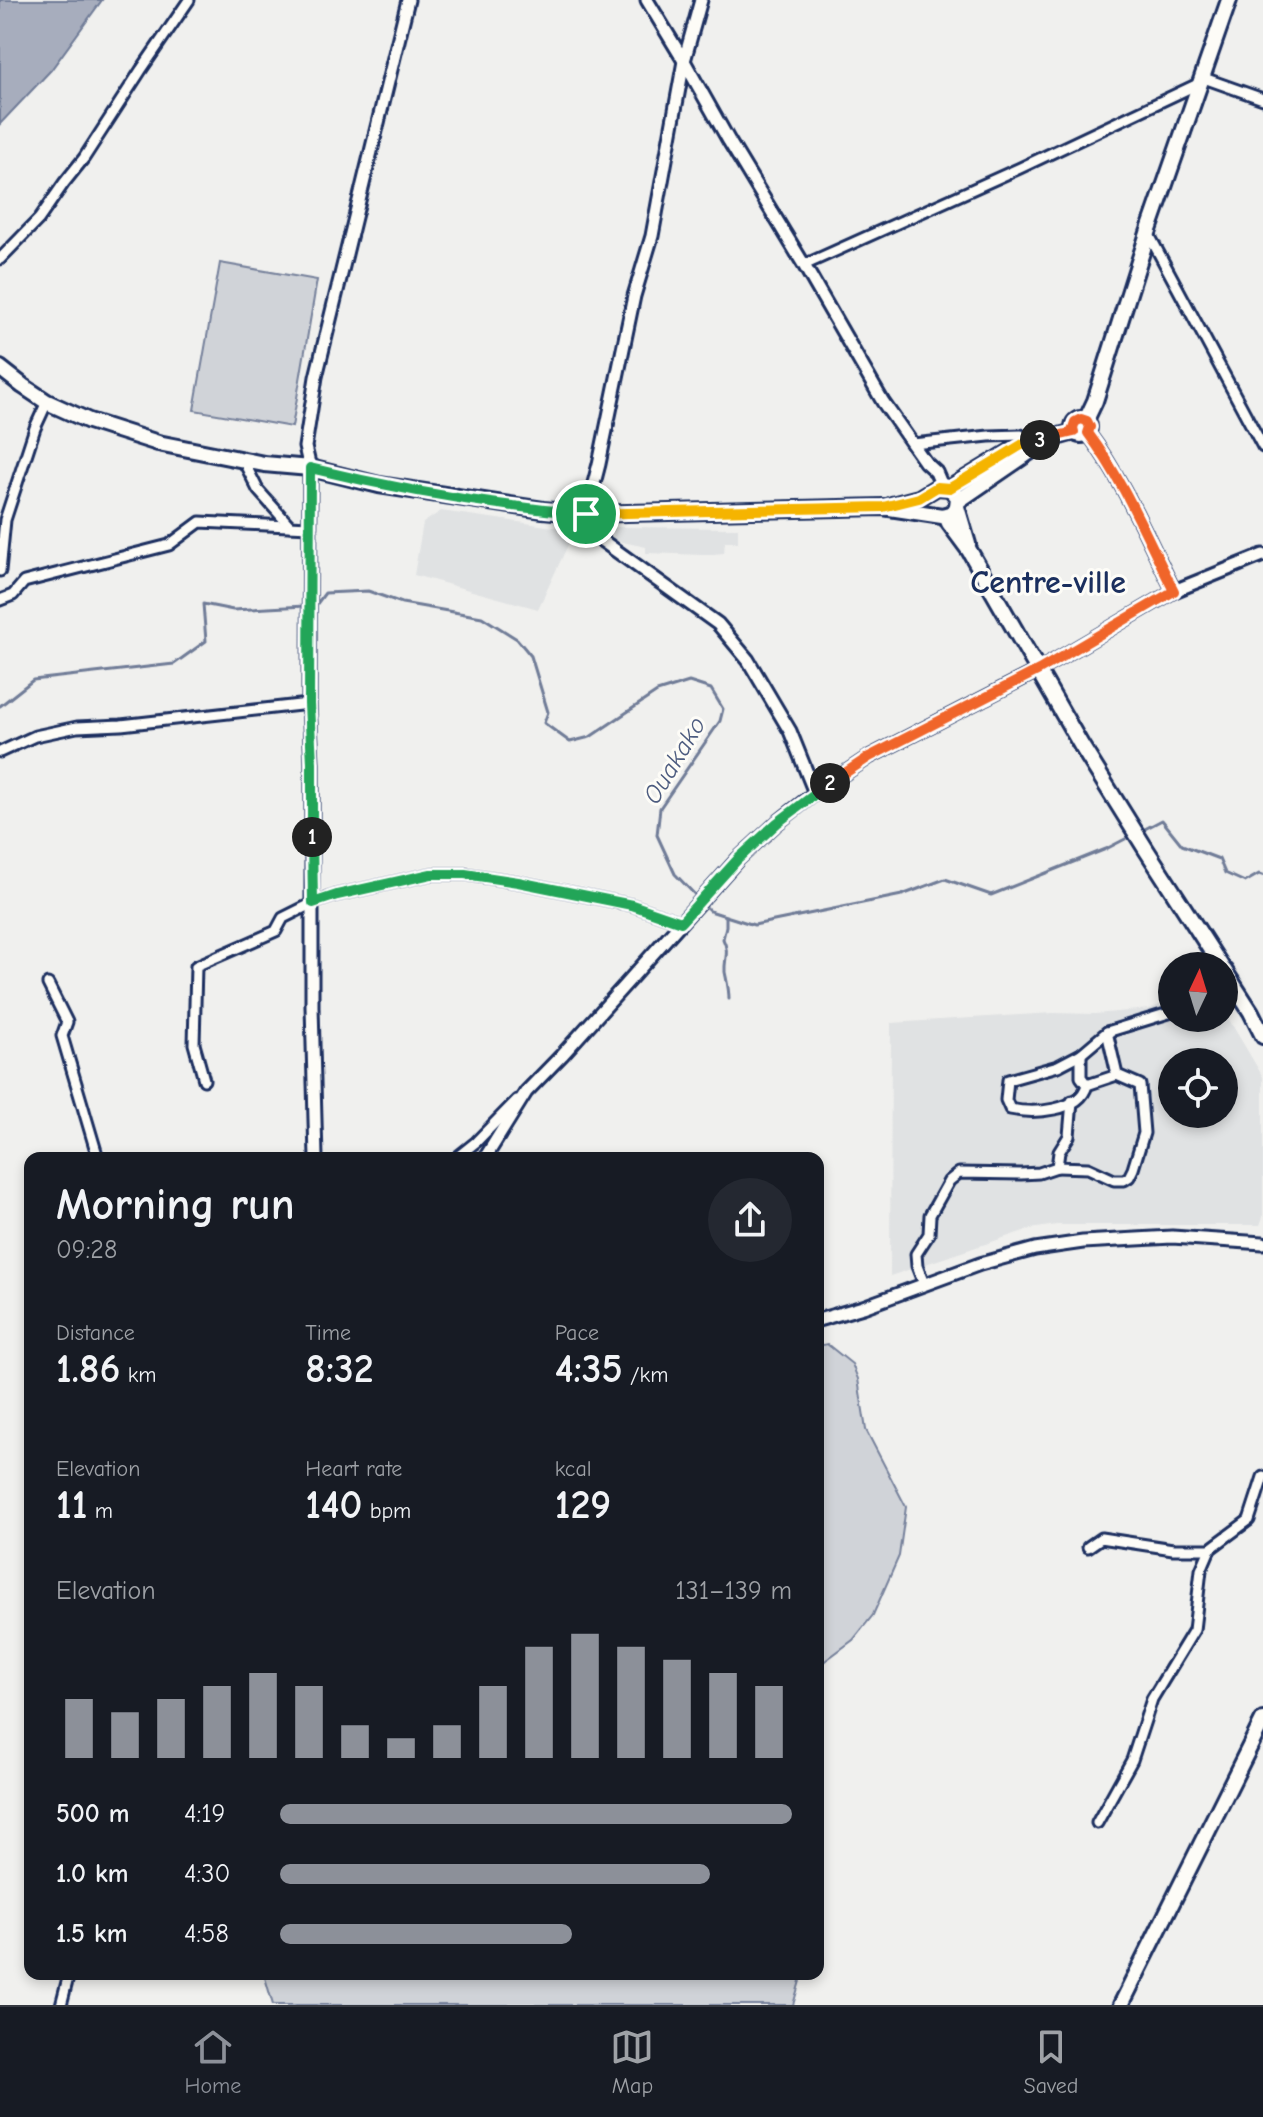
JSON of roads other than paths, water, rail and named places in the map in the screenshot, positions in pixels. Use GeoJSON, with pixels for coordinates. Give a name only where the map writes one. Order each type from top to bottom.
{"type":"FeatureCollection","features":[{"type":"Feature","properties":{"kind":"main road"},"geometry":{"type":"LineString","coordinates":[[0,368],[47,402],[89,421],[158,443],[243,460],[310,468],[379,485],[543,510],[586,514],[883,507],[944,499],[1031,446],[1083,429],[1229,0]]}},
{"type":"Feature","properties":{"kind":"main road"},"geometry":{"type":"LineString","coordinates":[[883,507],[944,499]]}},
{"type":"Feature","properties":{"kind":"main road"},"geometry":{"type":"LineString","coordinates":[[944,499],[949,523],[969,550],[1081,745],[1212,952]]}},
{"type":"Feature","properties":{"kind":"main road"},"geometry":{"type":"LineString","coordinates":[[1238,988],[1257,1012],[1263,1036]]}},
{"type":"Feature","properties":{"kind":"main road"},"geometry":{"type":"LineString","coordinates":[[1121,2005],[1263,1720]]}},
{"type":"Feature","properties":{"kind":"street"},"geometry":{"type":"LineString","coordinates":[[0,259],[39,219],[84,158],[189,0]]}},
{"type":"Feature","properties":{"kind":"street"},"geometry":{"type":"LineString","coordinates":[[316,1152],[309,704],[310,468],[305,447],[316,377],[408,0]]}},
{"type":"Feature","properties":{"kind":"street"},"geometry":{"type":"LineString","coordinates":[[647,0],[883,402],[925,462],[936,472],[944,499]]}},
{"type":"Feature","properties":{"kind":"street"},"geometry":{"type":"LineString","coordinates":[[701,0],[684,61],[652,236],[634,296],[586,514],[590,532],[718,624],[748,660],[790,731],[815,793]]}},
{"type":"Feature","properties":{"kind":"street"},"geometry":{"type":"LineString","coordinates":[[804,265],[1020,168],[1200,80],[1263,99]]}},
{"type":"Feature","properties":{"kind":"street"},"geometry":{"type":"LineString","coordinates":[[1148,233],[1263,447]]}},
{"type":"Feature","properties":{"kind":"street"},"geometry":{"type":"LineString","coordinates":[[0,571],[5,520],[35,428],[47,402]]}},
{"type":"Feature","properties":{"kind":"street"},"geometry":{"type":"LineString","coordinates":[[1083,429],[1117,478],[1174,591]]}},
{"type":"Feature","properties":{"kind":"street"},"geometry":{"type":"LineString","coordinates":[[913,444],[1021,435],[1031,446]]}},
{"type":"Feature","properties":{"kind":"street"},"geometry":{"type":"LineString","coordinates":[[243,460],[258,490],[290,526]]}},
{"type":"Feature","properties":{"kind":"street"},"geometry":{"type":"LineString","coordinates":[[0,600],[13,595],[24,582],[169,545],[200,522],[310,527]]}},
{"type":"Feature","properties":{"kind":"street"},"geometry":{"type":"LineString","coordinates":[[464,1152],[562,1055],[738,859],[815,793],[869,757],[1039,670],[1174,591],[1263,555]]}},
{"type":"Feature","properties":{"kind":"street"},"geometry":{"type":"LineString","coordinates":[[0,752],[35,736],[77,727],[309,704]]}},
{"type":"Feature","properties":{"kind":"street"},"geometry":{"type":"LineString","coordinates":[[204,1080],[194,1044],[196,966],[276,931],[283,918],[337,895],[431,874],[465,874],[632,905],[681,922]]}},
{"type":"Feature","properties":{"kind":"street"},"geometry":{"type":"LineString","coordinates":[[48,984],[67,1022],[62,1036],[96,1152]]}},
{"type":"Feature","properties":{"kind":"street"},"geometry":{"type":"LineString","coordinates":[[1087,1085],[1085,1091],[1072,1101],[1047,1112],[1010,1109],[1006,1100],[1008,1080],[1058,1066],[1081,1054],[1107,1032],[1158,1016]]}},
{"type":"Feature","properties":{"kind":"street"},"geometry":{"type":"LineString","coordinates":[[1107,1032],[1117,1075]]}},
{"type":"Feature","properties":{"kind":"street"},"geometry":{"type":"LineString","coordinates":[[1081,1054],[1081,1077],[1087,1085]]}},
{"type":"Feature","properties":{"kind":"street"},"geometry":{"type":"LineString","coordinates":[[924,1284],[916,1254],[929,1234],[930,1215],[949,1181],[959,1173],[1030,1173],[1057,1167],[1088,1168],[1114,1180],[1129,1177],[1144,1133],[1140,1085],[1117,1075],[1087,1085]]}},
{"type":"Feature","properties":{"kind":"street"},"geometry":{"type":"LineString","coordinates":[[489,1152],[526,1092]]}},
{"type":"Feature","properties":{"kind":"street"},"geometry":{"type":"LineString","coordinates":[[1057,1167],[1059,1152],[1069,1136],[1072,1101]]}},
{"type":"Feature","properties":{"kind":"street"},"geometry":{"type":"LineString","coordinates":[[824,1318],[980,1264],[1035,1249],[1083,1242],[1172,1237],[1263,1243]]}},
{"type":"Feature","properties":{"kind":"street"},"geometry":{"type":"LineString","coordinates":[[1097,1823],[1132,1760],[1152,1699],[1194,1630],[1201,1570],[1210,1549],[1249,1520],[1263,1477]]}},
{"type":"Feature","properties":{"kind":"street"},"geometry":{"type":"LineString","coordinates":[[1088,1547],[1101,1538],[1173,1549],[1210,1549]]}},
{"type":"Feature","properties":{"kind":"street"},"geometry":{"type":"LineString","coordinates":[[61,2005],[67,1980]]}},
{"type":"Feature","properties":{"kind":"water"},"geometry":{"type":"Polygon","coordinates":[[[0,0],[102,0],[51,70],[0,124],[0,0]]]}},
{"type":"Feature","properties":{"kind":"waterway","name":"Ouakako"},"geometry":{"type":"LineString","coordinates":[[313,606],[325,593],[368,591],[402,603],[482,617],[517,639],[531,656],[548,712],[544,723],[570,742],[590,737],[657,692],[689,682],[711,689],[723,709],[720,721],[660,808],[657,835],[675,874],[699,899]]}},
{"type":"Feature","properties":{"kind":"waterway","name":"Ouakako"},"geometry":{"type":"LineString","coordinates":[[0,706],[33,680],[174,664],[206,641],[203,604],[233,610],[305,606]]}},
{"type":"Feature","properties":{"kind":"waterway","name":"Ouakako"},"geometry":{"type":"LineString","coordinates":[[1141,831],[1162,820],[1182,845],[1219,859],[1225,873],[1245,882],[1263,875]]}},
{"type":"Feature","properties":{"kind":"waterway","name":"Ouakako"},"geometry":{"type":"LineString","coordinates":[[704,905],[710,911],[754,925],[902,895],[945,879],[991,895],[1131,836]]}},
{"type":"Feature","properties":{"kind":"waterway"},"geometry":{"type":"LineString","coordinates":[[726,917],[723,939],[729,999]]}},
{"type":"Feature","properties":{"kind":"district","name":"Centre-ville"},"geometry":{"type":"Point","coordinates":[1048,582]}}]}
